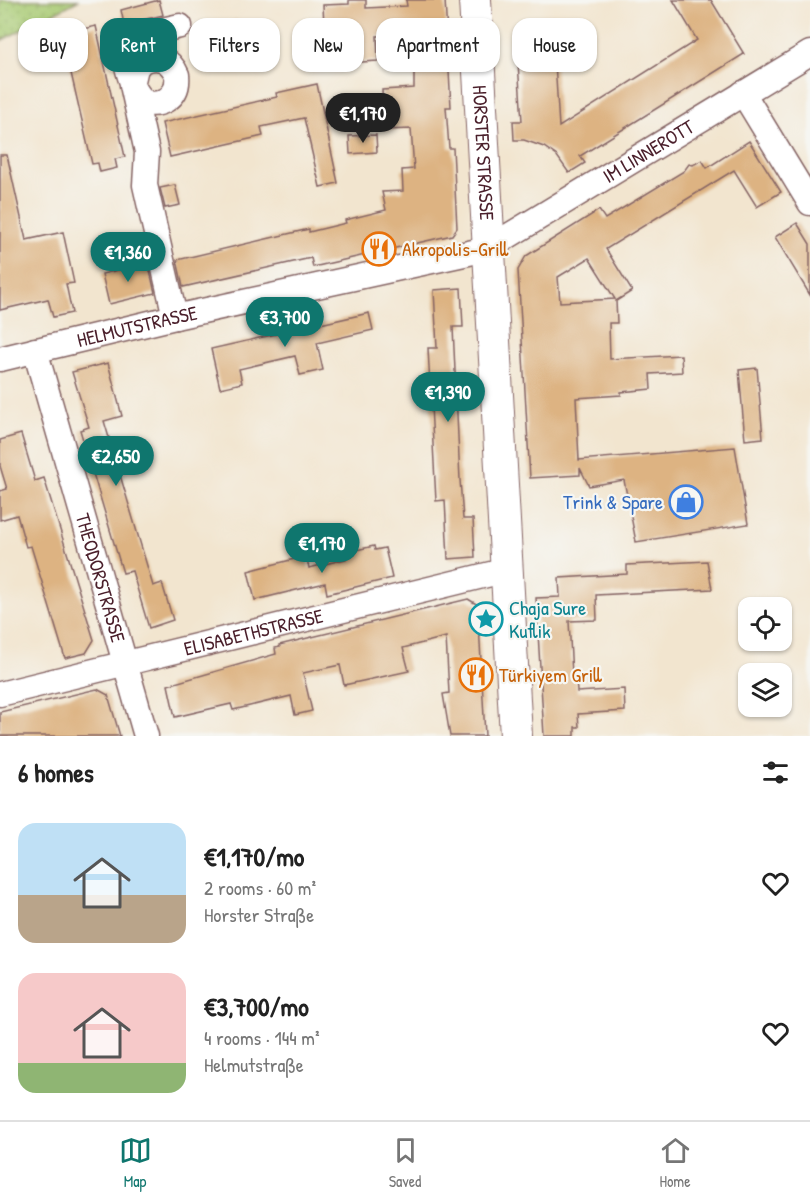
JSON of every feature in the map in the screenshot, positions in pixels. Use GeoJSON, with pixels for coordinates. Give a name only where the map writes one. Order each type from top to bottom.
{"type":"FeatureCollection","features":[{"type":"Feature","properties":{"kind":"main road","name":"HORSTER STRASSE"},"geometry":{"type":"LineString","coordinates":[[475,0],[487,249],[516,736]]}},
{"type":"Feature","properties":{"kind":"street"},"geometry":{"type":"LineString","coordinates":[[175,317],[146,184],[147,152],[121,39],[180,26]]}},
{"type":"Feature","properties":{"kind":"street","name":"IM LINNEROTT"},"geometry":{"type":"LineString","coordinates":[[487,249],[810,53]]}},
{"type":"Feature","properties":{"kind":"street"},"geometry":{"type":"LineString","coordinates":[[743,93],[810,203]]}},
{"type":"Feature","properties":{"kind":"street","name":"HELMUTSTRASSE"},"geometry":{"type":"LineString","coordinates":[[0,359],[175,317],[487,249]]}},
{"type":"Feature","properties":{"kind":"street","name":"THEODORSTRASSE"},"geometry":{"type":"LineString","coordinates":[[35,350],[146,736]]}},
{"type":"Feature","properties":{"kind":"street","name":"ELISABETHSTRASSE"},"geometry":{"type":"LineString","coordinates":[[0,694],[507,570]]}},
{"type":"Feature","properties":{"kind":"green space"},"geometry":{"type":"Polygon","coordinates":[[[0,0],[79,0],[44,18],[18,18],[18,32],[0,41],[0,0]]]}},
{"type":"Feature","properties":{"kind":"building"},"geometry":{"type":"Polygon","coordinates":[[[159,0],[163,15],[150,18],[123,18],[121,10],[159,0]]]}},
{"type":"Feature","properties":{"kind":"building"},"geometry":{"type":"Polygon","coordinates":[[[349,0],[366,0],[366,8],[407,6],[406,0],[445,0],[446,18],[376,18],[376,61],[364,62],[364,18],[324,18],[323,5],[349,4],[349,0]]]}},
{"type":"Feature","properties":{"kind":"building"},"geometry":{"type":"Polygon","coordinates":[[[673,0],[711,0],[744,54],[580,156],[585,163],[569,173],[557,156],[544,147],[524,140],[514,140],[513,121],[522,121],[519,72],[556,72],[559,127],[697,40],[673,0]]]}},
{"type":"Feature","properties":{"kind":"building"},"geometry":{"type":"Polygon","coordinates":[[[96,26],[100,44],[100,72],[106,72],[125,157],[115,159],[117,168],[100,172],[98,163],[92,164],[71,72],[88,72],[88,28],[96,26]]]}},
{"type":"Feature","properties":{"kind":"building"},"geometry":{"type":"Polygon","coordinates":[[[414,72],[449,72],[451,107],[446,107],[449,148],[453,148],[457,228],[452,235],[313,267],[311,258],[183,287],[177,260],[309,229],[309,232],[386,210],[382,192],[403,191],[402,170],[414,169],[411,129],[384,130],[382,90],[414,88],[414,72]]]}},
{"type":"Feature","properties":{"kind":"building"},"geometry":{"type":"Polygon","coordinates":[[[317,84],[338,183],[320,187],[304,118],[261,127],[263,136],[170,157],[162,123],[277,97],[276,93],[317,84]]]}},
{"type":"Feature","properties":{"kind":"building"},"geometry":{"type":"Polygon","coordinates":[[[376,135],[377,152],[350,154],[349,136],[376,135]]]}},
{"type":"Feature","properties":{"kind":"building"},"geometry":{"type":"Polygon","coordinates":[[[749,141],[781,192],[757,207],[734,170],[606,249],[632,291],[616,301],[617,323],[609,323],[610,359],[681,355],[682,372],[650,374],[651,389],[621,392],[621,395],[576,398],[579,460],[735,447],[748,524],[636,542],[624,480],[589,486],[580,468],[580,475],[530,478],[518,270],[526,256],[599,210],[605,219],[684,171],[689,164],[693,165],[702,160],[707,168],[749,141]],[[589,258],[558,277],[560,302],[615,299],[589,258]]]}},
{"type":"Feature","properties":{"kind":"building"},"geometry":{"type":"Polygon","coordinates":[[[0,155],[7,155],[26,240],[63,232],[74,283],[66,284],[72,313],[53,317],[48,299],[0,310],[0,155]]]}},
{"type":"Feature","properties":{"kind":"building"},"geometry":{"type":"Polygon","coordinates":[[[175,185],[180,205],[165,208],[160,188],[175,185]]]}},
{"type":"Feature","properties":{"kind":"building"},"geometry":{"type":"Polygon","coordinates":[[[797,223],[810,244],[810,295],[775,237],[797,223]]]}},
{"type":"Feature","properties":{"kind":"building"},"geometry":{"type":"Polygon","coordinates":[[[148,263],[155,293],[109,304],[102,274],[148,263]]]}},
{"type":"Feature","properties":{"kind":"building"},"geometry":{"type":"Polygon","coordinates":[[[461,288],[463,327],[453,327],[460,480],[463,519],[473,519],[475,557],[448,559],[445,500],[436,501],[428,348],[437,348],[434,290],[461,288]]]}},
{"type":"Feature","properties":{"kind":"building"},"geometry":{"type":"Polygon","coordinates":[[[369,313],[373,330],[317,343],[323,370],[300,375],[295,356],[239,369],[242,383],[220,388],[211,349],[369,313]]]}},
{"type":"Feature","properties":{"kind":"building"},"geometry":{"type":"Polygon","coordinates":[[[108,363],[122,416],[104,421],[153,586],[162,583],[173,620],[149,628],[132,571],[123,573],[80,430],[89,427],[72,372],[108,363]]]}},
{"type":"Feature","properties":{"kind":"building"},"geometry":{"type":"Polygon","coordinates":[[[757,368],[763,438],[745,440],[739,370],[757,368]]]}},
{"type":"Feature","properties":{"kind":"building"},"geometry":{"type":"Polygon","coordinates":[[[21,434],[35,481],[44,478],[94,640],[86,653],[65,658],[31,546],[26,547],[17,515],[0,520],[0,491],[7,489],[0,466],[0,440],[21,434]]]}},
{"type":"Feature","properties":{"kind":"building"},"geometry":{"type":"Polygon","coordinates":[[[374,546],[375,550],[385,548],[392,578],[327,594],[325,583],[255,600],[248,571],[306,556],[309,568],[346,559],[353,555],[352,551],[374,546]]]}},
{"type":"Feature","properties":{"kind":"building"},"geometry":{"type":"Polygon","coordinates":[[[707,561],[712,589],[596,595],[597,620],[569,621],[572,675],[576,675],[577,692],[624,689],[625,711],[578,714],[579,727],[575,727],[575,736],[544,736],[536,598],[560,597],[559,578],[627,574],[627,565],[707,561]]]}},
{"type":"Feature","properties":{"kind":"building"},"geometry":{"type":"Polygon","coordinates":[[[468,599],[478,605],[485,736],[450,736],[443,694],[449,693],[446,637],[403,648],[409,671],[344,685],[340,665],[303,673],[312,711],[295,715],[291,696],[233,710],[231,704],[175,717],[168,685],[276,654],[275,648],[280,647],[279,645],[468,599]]]}},
{"type":"Feature","properties":{"kind":"building"},"geometry":{"type":"Polygon","coordinates":[[[97,689],[108,695],[120,736],[0,736],[0,712],[97,689]]]}},
{"type":"Feature","properties":{"kind":"place","name":"Akropolis-Grill"},"geometry":{"type":"Point","coordinates":[379,249]}},
{"type":"Feature","properties":{"kind":"place","name":"Trink & Spare"},"geometry":{"type":"Point","coordinates":[686,502]}},
{"type":"Feature","properties":{"kind":"place","name":"Chaja Sure Kuflik"},"geometry":{"type":"Point","coordinates":[486,619]}},
{"type":"Feature","properties":{"kind":"place","name":"Türkiyem Grill"},"geometry":{"type":"Point","coordinates":[476,675]}}]}
